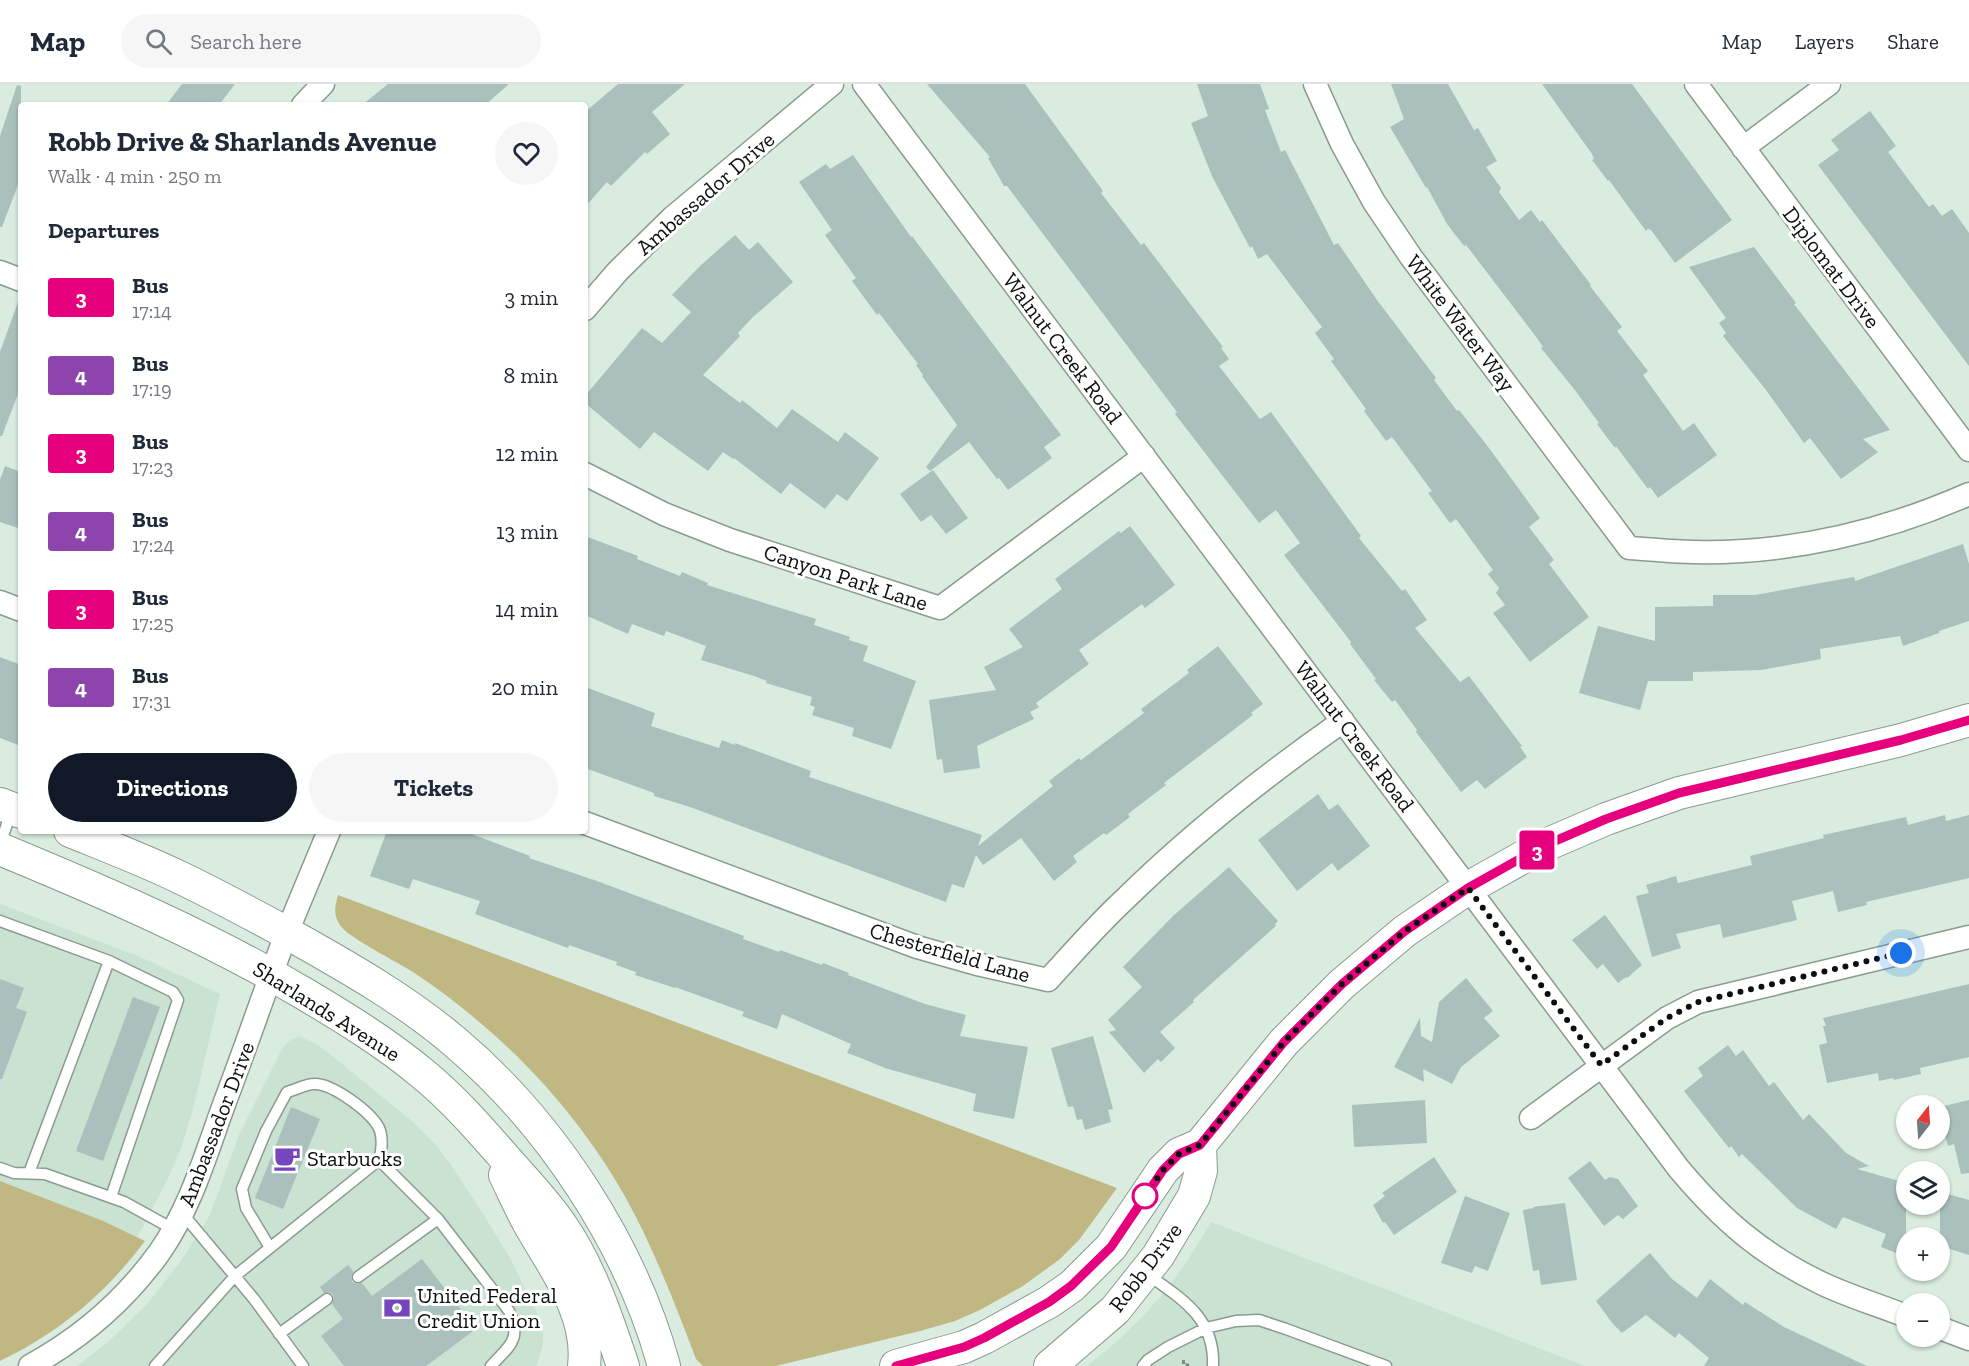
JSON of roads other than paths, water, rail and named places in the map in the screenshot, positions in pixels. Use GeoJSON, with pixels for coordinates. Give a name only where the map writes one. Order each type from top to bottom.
{"type":"FeatureCollection","features":[{"type":"Feature","properties":{"kind":"main road","name":"Robb Drive"},"geometry":{"type":"LineString","coordinates":[[896,1366],[954,1350],[984,1338],[1025,1317],[1064,1292],[1111,1247],[1163,1170],[1179,1154],[1200,1145],[1284,1042],[1342,984],[1405,931],[1468,888],[1541,847],[1606,819],[1679,793],[1901,740],[1969,720]]}},
{"type":"Feature","properties":{"kind":"main road","name":"Sharlands Avenue"},"geometry":{"type":"LineString","coordinates":[[77,834],[177,876],[287,933],[351,969],[413,1009],[454,1041],[490,1074],[526,1114],[558,1154],[588,1198],[640,1297],[664,1366]]}},
{"type":"Feature","properties":{"kind":"main road","name":"Sharlands Avenue"},"geometry":{"type":"LineString","coordinates":[[0,849],[162,918],[272,975],[362,1028],[425,1076],[484,1134],[562,1225],[576,1249],[595,1292],[623,1366]]}},
{"type":"Feature","properties":{"kind":"main road"},"geometry":{"type":"LineString","coordinates":[[484,1134],[530,1225],[570,1294],[579,1315],[586,1352],[584,1366]]}},
{"type":"Feature","properties":{"kind":"main road","name":"Robb Drive"},"geometry":{"type":"LineString","coordinates":[[1050,1366],[1115,1310],[1158,1256],[1194,1196],[1201,1171],[1200,1145]]}},
{"type":"Feature","properties":{"kind":"street"},"geometry":{"type":"LineString","coordinates":[[306,102],[323,84]]}},
{"type":"Feature","properties":{"kind":"street","name":"Ambassador Drive"},"geometry":{"type":"LineString","coordinates":[[588,306],[618,271],[672,218],[832,84]]}},
{"type":"Feature","properties":{"kind":"street","name":"Walnut Creek Road"},"geometry":{"type":"LineString","coordinates":[[864,84],[1679,1169],[1708,1203],[1742,1234],[1781,1262],[1822,1284],[1896,1312]]}},
{"type":"Feature","properties":{"kind":"street","name":"White Water Way"},"geometry":{"type":"LineString","coordinates":[[1315,84],[1347,154],[1374,202],[1411,257],[1629,548],[1704,552],[1757,550],[1816,542],[1879,528],[1935,509],[1969,494]]}},
{"type":"Feature","properties":{"kind":"street","name":"Diplomat Drive"},"geometry":{"type":"LineString","coordinates":[[1696,84],[1969,450]]}},
{"type":"Feature","properties":{"kind":"street"},"geometry":{"type":"LineString","coordinates":[[1743,148],[1829,84]]}},
{"type":"Feature","properties":{"kind":"street"},"geometry":{"type":"LineString","coordinates":[[0,272],[18,279]]}},
{"type":"Feature","properties":{"kind":"street","name":"Canyon Park Lane"},"geometry":{"type":"LineString","coordinates":[[588,476],[664,514],[730,540],[940,608],[1144,456]]}},
{"type":"Feature","properties":{"kind":"street"},"geometry":{"type":"LineString","coordinates":[[0,602],[18,609]]}},
{"type":"Feature","properties":{"kind":"street","name":"Chesterfield Lane"},"geometry":{"type":"LineString","coordinates":[[588,824],[917,947],[1048,980],[1124,900],[1207,825],[1291,757],[1343,721]]}},
{"type":"Feature","properties":{"kind":"street","name":"Ambassador Drive"},"geometry":{"type":"LineString","coordinates":[[30,1366],[62,1347],[118,1301],[160,1251],[177,1221],[215,1129],[287,933],[327,834]]}},
{"type":"Feature","properties":{"kind":"street"},"geometry":{"type":"LineString","coordinates":[[1531,1118],[1667,1018],[1698,1002],[1969,937]]}},
{"type":"Feature","properties":{"kind":"street"},"geometry":{"type":"LineString","coordinates":[[1950,1332],[1969,1339]]}},
{"type":"Feature","properties":{"kind":"lane"},"geometry":{"type":"LineString","coordinates":[[0,844],[11,808]]}},
{"type":"Feature","properties":{"kind":"lane"},"geometry":{"type":"LineString","coordinates":[[0,921],[109,961],[172,992],[178,1000],[111,1197]]}},
{"type":"Feature","properties":{"kind":"lane"},"geometry":{"type":"LineString","coordinates":[[29,1173],[109,961]]}},
{"type":"Feature","properties":{"kind":"lane"},"geometry":{"type":"LineString","coordinates":[[155,1366],[235,1276],[269,1246],[380,1160],[382,1151],[380,1129],[367,1111],[339,1092],[315,1083],[287,1092],[266,1131],[242,1189],[246,1208],[269,1246]]}},
{"type":"Feature","properties":{"kind":"lane"},"geometry":{"type":"LineString","coordinates":[[380,1160],[438,1219],[509,1311],[516,1326],[512,1343],[491,1366]]}},
{"type":"Feature","properties":{"kind":"lane"},"geometry":{"type":"LineString","coordinates":[[0,1168],[14,1173],[45,1174],[111,1197],[142,1211],[177,1221],[235,1276],[303,1366]]}},
{"type":"Feature","properties":{"kind":"lane"},"geometry":{"type":"LineString","coordinates":[[358,1277],[438,1219]]}},
{"type":"Feature","properties":{"kind":"lane"},"geometry":{"type":"LineString","coordinates":[[1145,1272],[1194,1311],[1206,1328],[1212,1342],[1213,1366]]}},
{"type":"Feature","properties":{"kind":"lane"},"geometry":{"type":"LineString","coordinates":[[279,1334],[327,1299]]}},
{"type":"Feature","properties":{"kind":"lane"},"geometry":{"type":"LineString","coordinates":[[1143,1366],[1167,1347],[1206,1328],[1236,1321],[1259,1320],[1386,1366]]}},
{"type":"Feature","properties":{"kind":"place","name":"Starbucks"},"geometry":{"type":"Point","coordinates":[287,1158]}},
{"type":"Feature","properties":{"kind":"place","name":"United Federal Credit Union"},"geometry":{"type":"Point","coordinates":[397,1308]}}]}
